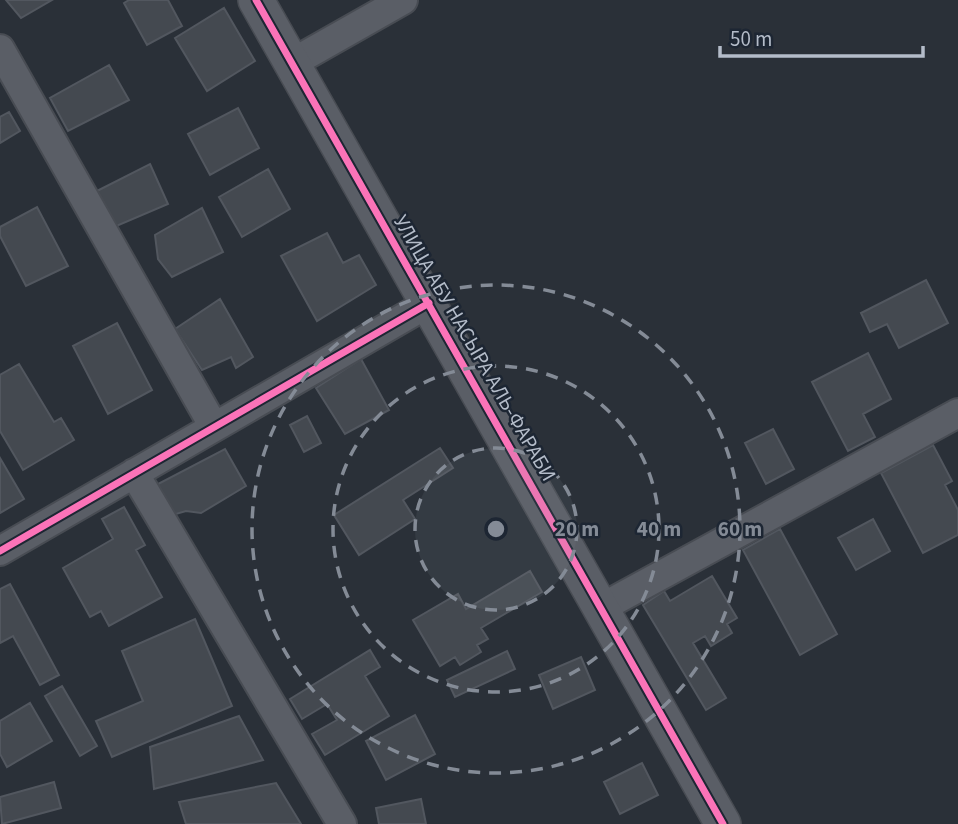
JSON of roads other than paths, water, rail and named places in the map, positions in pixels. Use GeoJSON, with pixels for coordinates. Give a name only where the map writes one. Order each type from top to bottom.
{"type":"FeatureCollection","features":[{"type":"Feature","properties":{"kind":"street","name":"УЛИЦА АБУ НАСЫРА АЛЬ-ФАРАБИ"},"geometry":{"type":"LineString","coordinates":[[256,0],[723,824]]}},
{"type":"Feature","properties":{"kind":"street"},"geometry":{"type":"LineString","coordinates":[[292,63],[403,0]]}},
{"type":"Feature","properties":{"kind":"street"},"geometry":{"type":"LineString","coordinates":[[0,49],[214,427]]}},
{"type":"Feature","properties":{"kind":"street"},"geometry":{"type":"LineString","coordinates":[[0,551],[429,303]]}},
{"type":"Feature","properties":{"kind":"street"},"geometry":{"type":"LineString","coordinates":[[601,608],[958,413]]}},
{"type":"Feature","properties":{"kind":"street"},"geometry":{"type":"LineString","coordinates":[[134,474],[342,824]]}}]}
